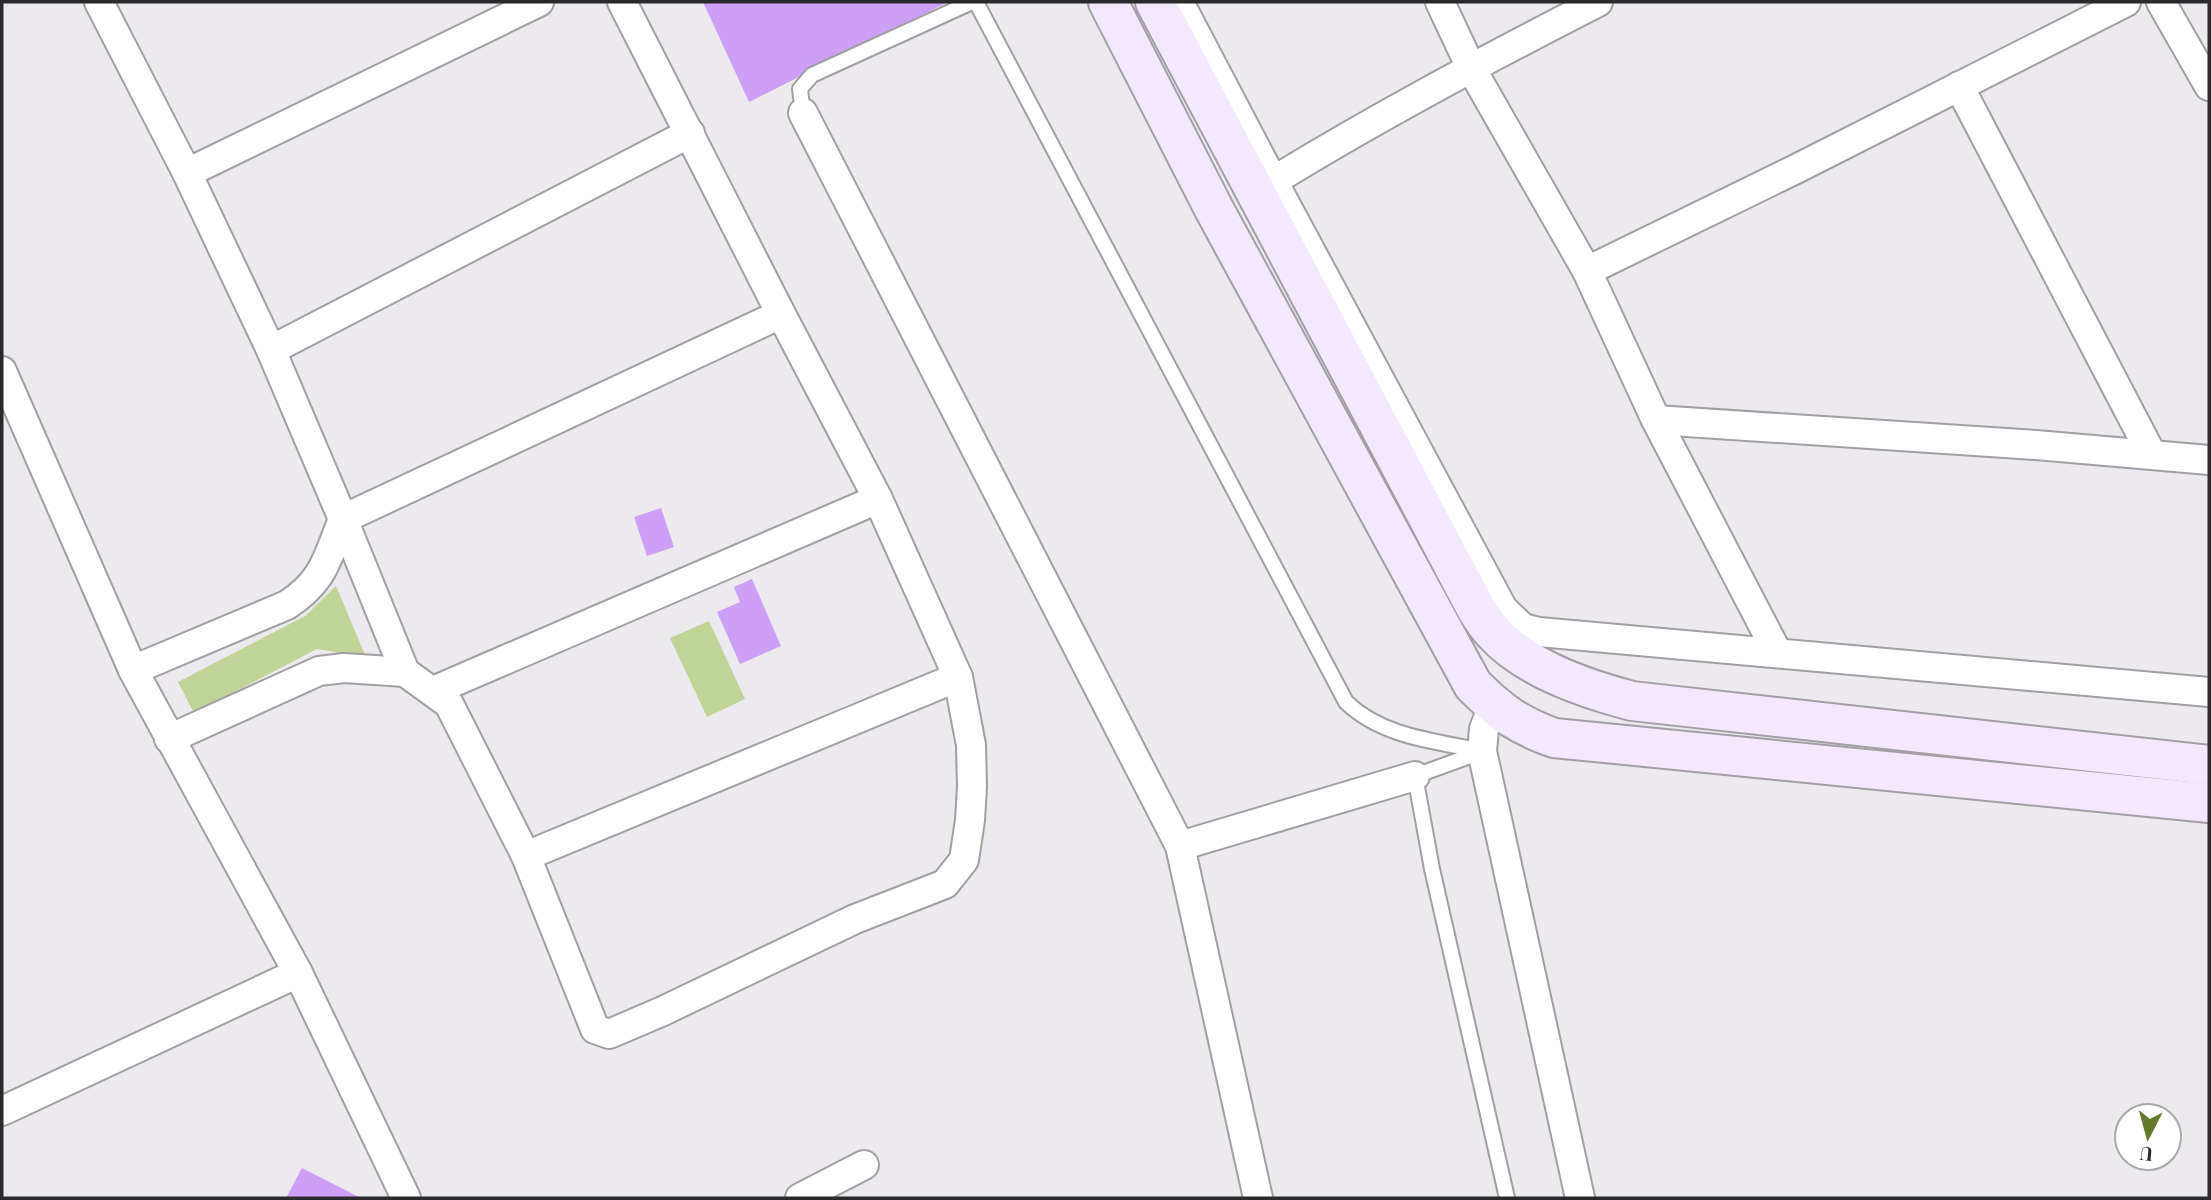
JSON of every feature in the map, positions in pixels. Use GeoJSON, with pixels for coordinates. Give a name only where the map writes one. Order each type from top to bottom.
{"type":"FeatureCollection","features":[{"type":"Feature","properties":{"kind":"main road"},"geometry":{"type":"LineString","coordinates":[[1108,2],[1214,209],[1473,685],[1493,705],[1526,728],[1554,738],[2209,803]]}},
{"type":"Feature","properties":{"kind":"main road"},"geometry":{"type":"LineString","coordinates":[[1155,2],[1264,187],[1477,610],[1494,633],[1540,666],[1568,681],[1632,701],[2209,765]]}},
{"type":"Feature","properties":{"kind":"street"},"geometry":{"type":"LineString","coordinates":[[99,2],[187,173],[271,350],[405,672]]}},
{"type":"Feature","properties":{"kind":"street"},"geometry":{"type":"LineString","coordinates":[[187,173],[539,2]]}},
{"type":"Feature","properties":{"kind":"street"},"geometry":{"type":"LineString","coordinates":[[169,739],[319,671],[344,668],[405,672],[449,704],[526,856],[595,1029],[609,1034],[663,1012],[855,919],[946,884],[964,860],[970,820],[971,746],[958,677],[878,499],[780,314],[622,2]]}},
{"type":"Feature","properties":{"kind":"street"},"geometry":{"type":"LineString","coordinates":[[1179,2],[1264,187],[1503,609],[1523,628],[1539,632],[2209,692]]}},
{"type":"Feature","properties":{"kind":"street"},"geometry":{"type":"LineString","coordinates":[[1440,2],[1471,68],[1587,271],[1656,420],[1777,652]]}},
{"type":"Feature","properties":{"kind":"street"},"geometry":{"type":"LineString","coordinates":[[1264,187],[1471,68],[1598,2]]}},
{"type":"Feature","properties":{"kind":"street"},"geometry":{"type":"LineString","coordinates":[[1587,271],[2126,2]]}},
{"type":"Feature","properties":{"kind":"street"},"geometry":{"type":"LineString","coordinates":[[2161,2],[2209,86]]}},
{"type":"Feature","properties":{"kind":"street"},"geometry":{"type":"LineString","coordinates":[[1959,86],[2152,455]]}},
{"type":"Feature","properties":{"kind":"street"},"geometry":{"type":"LineString","coordinates":[[803,113],[1180,846],[1258,1198]]}},
{"type":"Feature","properties":{"kind":"street"},"geometry":{"type":"LineString","coordinates":[[271,350],[690,133]]}},
{"type":"Feature","properties":{"kind":"street"},"geometry":{"type":"LineString","coordinates":[[133,670],[287,605],[305,593],[317,580],[343,519],[780,314]]}},
{"type":"Feature","properties":{"kind":"street"},"geometry":{"type":"LineString","coordinates":[[2,371],[133,670],[298,972],[406,1198]]}},
{"type":"Feature","properties":{"kind":"street"},"geometry":{"type":"LineString","coordinates":[[1656,420],[2036,445],[2209,460]]}},
{"type":"Feature","properties":{"kind":"street"},"geometry":{"type":"LineString","coordinates":[[433,691],[878,499]]}},
{"type":"Feature","properties":{"kind":"street"},"geometry":{"type":"LineString","coordinates":[[526,856],[958,677]]}},
{"type":"Feature","properties":{"kind":"street"},"geometry":{"type":"LineString","coordinates":[[1493,705],[1484,729],[1482,751],[1580,1198]]}},
{"type":"Feature","properties":{"kind":"street"},"geometry":{"type":"LineString","coordinates":[[1180,846],[1415,776]]}},
{"type":"Feature","properties":{"kind":"street"},"geometry":{"type":"LineString","coordinates":[[2,1111],[298,972]]}},
{"type":"Feature","properties":{"kind":"street"},"geometry":{"type":"LineString","coordinates":[[800,1198],[864,1165]]}},
{"type":"Feature","properties":{"kind":"lane"},"geometry":{"type":"LineString","coordinates":[[803,113],[800,89],[812,75],[974,2],[1346,702],[1356,712],[1394,732],[1482,751]]}},
{"type":"Feature","properties":{"kind":"lane"},"geometry":{"type":"LineString","coordinates":[[1482,751],[1415,776],[1432,869],[1507,1198]]}},
{"type":"Feature","properties":{"kind":"green space"},"geometry":{"type":"Polygon","coordinates":[[[336,586],[366,657],[317,649],[194,713],[178,682],[305,616],[336,586]]]}},
{"type":"Feature","properties":{"kind":"green space"},"geometry":{"type":"Polygon","coordinates":[[[709,621],[745,699],[707,717],[670,638],[709,621]]]}},
{"type":"Feature","properties":{"kind":"building"},"geometry":{"type":"Polygon","coordinates":[[[703,2],[948,2],[749,102],[703,2]]]}},
{"type":"Feature","properties":{"kind":"building"},"geometry":{"type":"Polygon","coordinates":[[[661,508],[674,547],[647,556],[634,517],[661,508]]]}},
{"type":"Feature","properties":{"kind":"building"},"geometry":{"type":"Polygon","coordinates":[[[752,579],[781,646],[740,664],[717,612],[740,602],[734,587],[752,579]]]}},
{"type":"Feature","properties":{"kind":"building"},"geometry":{"type":"Polygon","coordinates":[[[302,1168],[361,1198],[286,1198],[302,1168]]]}}]}
